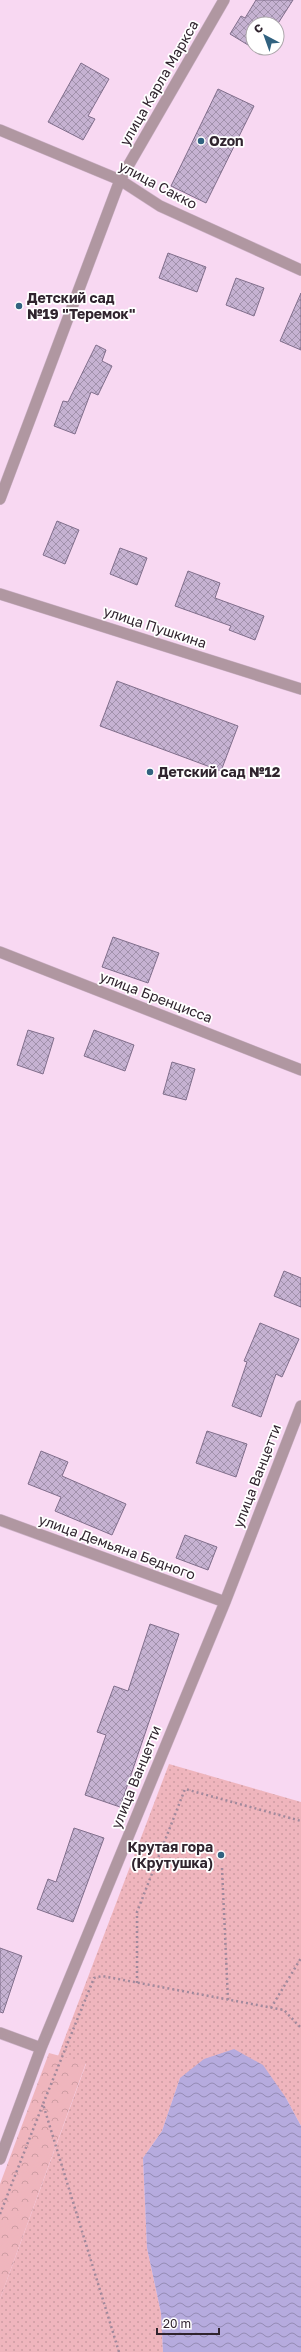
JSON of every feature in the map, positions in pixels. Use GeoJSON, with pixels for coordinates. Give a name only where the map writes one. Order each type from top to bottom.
{"type":"FeatureCollection","features":[{"type":"Feature","properties":{"kind":"street","name":"улица Карла Маркса"},"geometry":{"type":"LineString","coordinates":[[0,499],[120,180],[224,0]]}},
{"type":"Feature","properties":{"kind":"street","name":"улица Сакко"},"geometry":{"type":"LineString","coordinates":[[0,130],[120,180],[160,206],[301,270]]}},
{"type":"Feature","properties":{"kind":"street","name":"улица Пушкина"},"geometry":{"type":"LineString","coordinates":[[0,594],[301,689]]}},
{"type":"Feature","properties":{"kind":"street","name":"улица Бренцисса"},"geometry":{"type":"LineString","coordinates":[[0,952],[301,1070]]}},
{"type":"Feature","properties":{"kind":"street","name":"улица Ванцетти"},"geometry":{"type":"LineString","coordinates":[[0,2159],[41,2048],[225,1602],[301,1406]]}},
{"type":"Feature","properties":{"kind":"street","name":"улица Демьяна Бедного"},"geometry":{"type":"LineString","coordinates":[[0,1520],[225,1602]]}},
{"type":"Feature","properties":{"kind":"street"},"geometry":{"type":"LineString","coordinates":[[0,2033],[41,2048]]}},
{"type":"Feature","properties":{"kind":"path"},"geometry":{"type":"LineString","coordinates":[[137,1983],[137,1912],[185,1789],[301,1821]]}},
{"type":"Feature","properties":{"kind":"path"},"geometry":{"type":"LineString","coordinates":[[222,1868],[228,2000]]}},
{"type":"Feature","properties":{"kind":"path"},"geometry":{"type":"LineString","coordinates":[[271,2008],[301,1958]]}},
{"type":"Feature","properties":{"kind":"path"},"geometry":{"type":"LineString","coordinates":[[0,2214],[94,1978],[102,1976],[284,2010],[301,2028]]}},
{"type":"Feature","properties":{"kind":"path"},"geometry":{"type":"LineString","coordinates":[[43,2104],[119,2352]]}},
{"type":"Feature","properties":{"kind":"green space"},"geometry":{"type":"Polygon","coordinates":[[[169,1764],[301,1802],[301,2126],[286,2098],[180,2078],[162,2131],[143,2158],[147,2248],[161,2313],[163,2352],[0,2352],[0,2299],[86,2064],[58,2056],[169,1764]]]}},
{"type":"Feature","properties":{"kind":"green space"},"geometry":{"type":"Polygon","coordinates":[[[49,2053],[86,2063],[0,2299],[0,2184],[49,2053]]]}},
{"type":"Feature","properties":{"kind":"water"},"geometry":{"type":"Polygon","coordinates":[[[234,2049],[263,2065],[286,2098],[301,2126],[301,2352],[163,2352],[161,2313],[147,2248],[143,2158],[162,2131],[180,2078],[204,2059],[234,2049]]]}},
{"type":"Feature","properties":{"kind":"building"},"geometry":{"type":"Polygon","coordinates":[[[256,0],[293,0],[283,16],[246,16],[256,0]]]}},
{"type":"Feature","properties":{"kind":"building"},"geometry":{"type":"Polygon","coordinates":[[[241,16],[245,18],[245,43],[230,34],[241,16]]]}},
{"type":"Feature","properties":{"kind":"building"},"geometry":{"type":"Polygon","coordinates":[[[81,63],[109,79],[88,116],[95,119],[83,140],[48,122],[81,63]]]}},
{"type":"Feature","properties":{"kind":"building"},"geometry":{"type":"Polygon","coordinates":[[[218,89],[254,106],[206,203],[171,186],[218,89]]]}},
{"type":"Feature","properties":{"kind":"building"},"geometry":{"type":"Polygon","coordinates":[[[168,253],[206,267],[197,292],[159,278],[168,253]]]}},
{"type":"Feature","properties":{"kind":"building"},"geometry":{"type":"Polygon","coordinates":[[[236,278],[264,288],[254,316],[226,305],[236,278]]]}},
{"type":"Feature","properties":{"kind":"building"},"geometry":{"type":"Polygon","coordinates":[[[301,293],[301,350],[280,341],[301,293]]]}},
{"type":"Feature","properties":{"kind":"building"},"geometry":{"type":"Polygon","coordinates":[[[96,345],[106,350],[102,361],[112,366],[98,395],[91,392],[75,434],[54,426],[63,401],[68,402],[96,345]]]}},
{"type":"Feature","properties":{"kind":"building"},"geometry":{"type":"Polygon","coordinates":[[[57,521],[79,530],[65,564],[43,555],[57,521]]]}},
{"type":"Feature","properties":{"kind":"building"},"geometry":{"type":"Polygon","coordinates":[[[120,548],[147,558],[137,585],[110,574],[120,548]]]}},
{"type":"Feature","properties":{"kind":"building"},"geometry":{"type":"Polygon","coordinates":[[[188,571],[220,583],[215,598],[264,616],[255,640],[229,630],[231,626],[175,606],[188,571]]]}},
{"type":"Feature","properties":{"kind":"building"},"geometry":{"type":"Polygon","coordinates":[[[117,681],[238,726],[221,771],[100,726],[117,681]]]}},
{"type":"Feature","properties":{"kind":"building"},"geometry":{"type":"Polygon","coordinates":[[[113,937],[159,953],[148,983],[102,967],[113,937]]]}},
{"type":"Feature","properties":{"kind":"building"},"geometry":{"type":"Polygon","coordinates":[[[28,1030],[54,1038],[43,1074],[17,1065],[28,1030]]]}},
{"type":"Feature","properties":{"kind":"building"},"geometry":{"type":"Polygon","coordinates":[[[94,1030],[134,1045],[125,1071],[84,1056],[94,1030]]]}},
{"type":"Feature","properties":{"kind":"building"},"geometry":{"type":"Polygon","coordinates":[[[172,1062],[195,1069],[186,1100],[163,1094],[172,1062]]]}},
{"type":"Feature","properties":{"kind":"building"},"geometry":{"type":"Polygon","coordinates":[[[284,1271],[301,1278],[301,1307],[274,1296],[284,1271]]]}},
{"type":"Feature","properties":{"kind":"building"},"geometry":{"type":"Polygon","coordinates":[[[260,1323],[299,1339],[282,1377],[276,1374],[261,1417],[232,1406],[247,1362],[244,1361],[260,1323]]]}},
{"type":"Feature","properties":{"kind":"building"},"geometry":{"type":"Polygon","coordinates":[[[207,1431],[247,1444],[236,1477],[196,1463],[207,1431]]]}},
{"type":"Feature","properties":{"kind":"building"},"geometry":{"type":"Polygon","coordinates":[[[41,1451],[68,1462],[62,1476],[126,1504],[112,1535],[55,1511],[61,1497],[28,1484],[41,1451]]]}},
{"type":"Feature","properties":{"kind":"building"},"geometry":{"type":"Polygon","coordinates":[[[185,1535],[217,1547],[208,1570],[176,1558],[185,1535]]]}},
{"type":"Feature","properties":{"kind":"building"},"geometry":{"type":"Polygon","coordinates":[[[150,1624],[179,1634],[120,1807],[85,1795],[106,1735],[97,1732],[114,1686],[128,1691],[150,1624]]]}},
{"type":"Feature","properties":{"kind":"building"},"geometry":{"type":"Polygon","coordinates":[[[74,1828],[104,1838],[73,1922],[37,1909],[48,1879],[56,1882],[74,1828]]]}},
{"type":"Feature","properties":{"kind":"building"},"geometry":{"type":"Polygon","coordinates":[[[0,1948],[22,1956],[3,2013],[0,2012],[0,1948]]]}},
{"type":"Feature","properties":{"kind":"place","name":"Ozon"},"geometry":{"type":"Point","coordinates":[201,141]}},
{"type":"Feature","properties":{"kind":"place","name":"Детский сад №19 \"Теремок\""},"geometry":{"type":"Point","coordinates":[19,306]}},
{"type":"Feature","properties":{"kind":"place","name":"Детский сад №12"},"geometry":{"type":"Point","coordinates":[150,772]}},
{"type":"Feature","properties":{"kind":"place","name":"Крутая гора (Крутушка)"},"geometry":{"type":"Point","coordinates":[221,1855]}}]}
